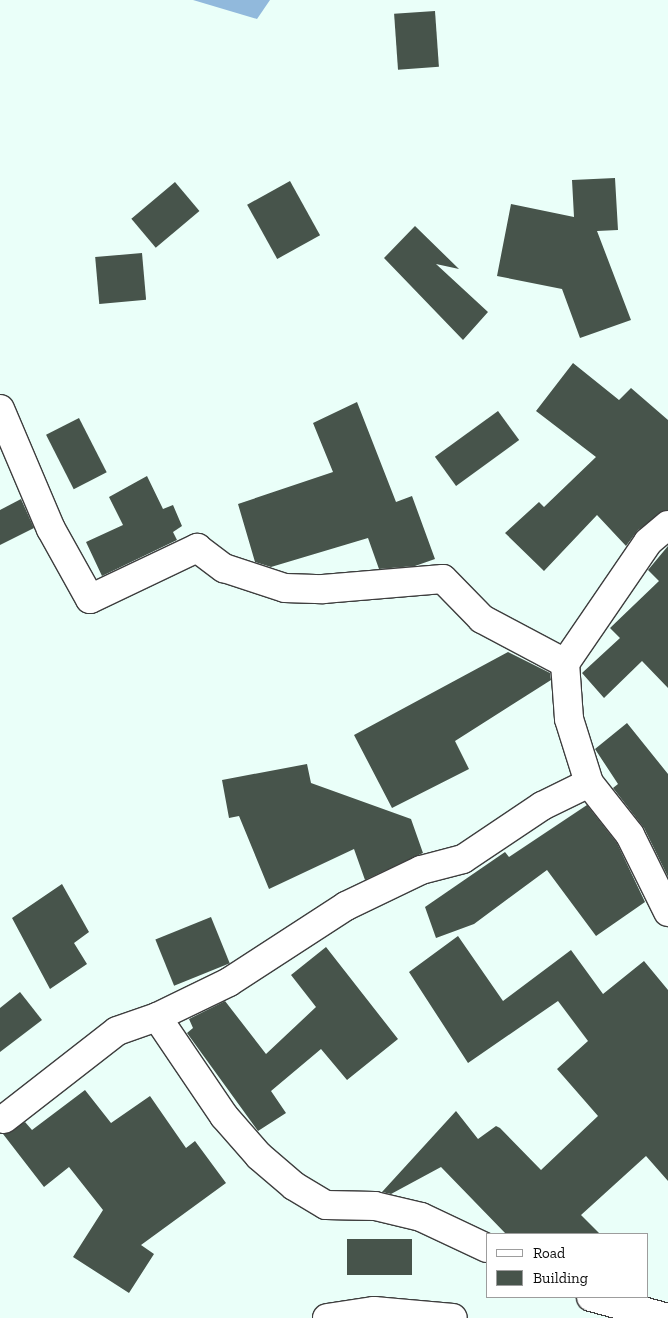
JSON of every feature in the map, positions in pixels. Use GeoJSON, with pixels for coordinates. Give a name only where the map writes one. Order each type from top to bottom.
{"type":"FeatureCollection","features":[{"type":"Feature","properties":{"kind":"street"},"geometry":{"type":"LineString","coordinates":[[0,409],[51,529],[90,600],[197,548],[224,568],[285,588],[323,589],[443,579],[482,619],[565,663]]}},
{"type":"Feature","properties":{"kind":"street"},"geometry":{"type":"LineString","coordinates":[[668,525],[648,542],[565,663],[569,719],[589,783],[630,835],[668,912]]}},
{"type":"Feature","properties":{"kind":"street"},"geometry":{"type":"LineString","coordinates":[[4,1119],[117,1031],[157,1017],[229,982],[346,906],[421,870],[463,859],[542,806],[589,783]]}},
{"type":"Feature","properties":{"kind":"street"},"geometry":{"type":"LineString","coordinates":[[157,1017],[224,1116],[259,1156],[294,1186],[326,1205],[375,1206],[421,1217],[486,1248]]}},
{"type":"Feature","properties":{"kind":"street"},"geometry":{"type":"LineString","coordinates":[[595,1298],[666,1314]]}},
{"type":"Feature","properties":{"kind":"street"},"geometry":{"type":"LineString","coordinates":[[327,1318],[374,1310],[454,1318]]}},
{"type":"Feature","properties":{"kind":"shaded area"},"geometry":{"type":"Polygon","coordinates":[[[193,0],[270,0],[257,19],[193,0]]]}},
{"type":"Feature","properties":{"kind":"building"},"geometry":{"type":"Polygon","coordinates":[[[435,11],[439,67],[398,70],[394,14],[435,11]]]}},
{"type":"Feature","properties":{"kind":"building"},"geometry":{"type":"Polygon","coordinates":[[[615,178],[618,230],[597,231],[631,320],[580,338],[562,289],[497,276],[511,204],[574,217],[572,180],[615,178]]]}},
{"type":"Feature","properties":{"kind":"building"},"geometry":{"type":"Polygon","coordinates":[[[290,181],[320,235],[277,259],[247,205],[290,181]]]}},
{"type":"Feature","properties":{"kind":"building"},"geometry":{"type":"Polygon","coordinates":[[[175,182],[199,211],[156,248],[131,219],[175,182]]]}},
{"type":"Feature","properties":{"kind":"building"},"geometry":{"type":"Polygon","coordinates":[[[415,226],[459,269],[436,264],[488,312],[463,340],[384,258],[415,226]]]}},
{"type":"Feature","properties":{"kind":"building"},"geometry":{"type":"Polygon","coordinates":[[[142,253],[146,300],[99,304],[95,257],[142,253]]]}},
{"type":"Feature","properties":{"kind":"building"},"geometry":{"type":"Polygon","coordinates":[[[573,363],[619,400],[631,388],[668,420],[668,510],[638,530],[626,546],[597,515],[544,571],[505,533],[539,502],[544,507],[596,457],[536,411],[573,363]]]}},
{"type":"Feature","properties":{"kind":"building"},"geometry":{"type":"Polygon","coordinates":[[[357,402],[396,502],[412,496],[435,559],[415,566],[379,569],[368,538],[271,567],[255,562],[238,504],[333,472],[313,423],[357,402]]]}},
{"type":"Feature","properties":{"kind":"building"},"geometry":{"type":"Polygon","coordinates":[[[498,411],[519,440],[456,486],[435,457],[498,411]]]}},
{"type":"Feature","properties":{"kind":"building"},"geometry":{"type":"Polygon","coordinates":[[[79,418],[107,472],[74,489],[46,435],[79,418]]]}},
{"type":"Feature","properties":{"kind":"building"},"geometry":{"type":"Polygon","coordinates":[[[147,476],[163,509],[173,505],[182,526],[173,532],[177,540],[102,576],[86,542],[123,525],[109,497],[147,476]]]}},
{"type":"Feature","properties":{"kind":"building"},"geometry":{"type":"Polygon","coordinates":[[[21,499],[34,528],[0,545],[0,510],[21,499]]]}},
{"type":"Feature","properties":{"kind":"building"},"geometry":{"type":"Polygon","coordinates":[[[668,546],[668,688],[642,661],[604,698],[582,673],[620,638],[610,628],[659,581],[648,570],[668,546]]]}},
{"type":"Feature","properties":{"kind":"building"},"geometry":{"type":"Polygon","coordinates":[[[508,652],[550,673],[551,680],[455,741],[469,769],[392,808],[354,735],[508,652]]]}},
{"type":"Feature","properties":{"kind":"building"},"geometry":{"type":"Polygon","coordinates":[[[627,723],[668,774],[668,877],[644,828],[613,788],[618,784],[595,749],[627,723]]]}},
{"type":"Feature","properties":{"kind":"building"},"geometry":{"type":"Polygon","coordinates":[[[307,764],[311,783],[411,819],[423,853],[365,880],[354,849],[269,889],[239,816],[229,818],[222,780],[307,764]]]}},
{"type":"Feature","properties":{"kind":"building"},"geometry":{"type":"Polygon","coordinates":[[[587,805],[617,843],[645,902],[596,936],[547,870],[474,924],[436,938],[425,907],[505,852],[509,857],[587,805]]]}},
{"type":"Feature","properties":{"kind":"building"},"geometry":{"type":"Polygon","coordinates":[[[62,884],[89,932],[74,943],[87,964],[50,989],[12,918],[62,884]]]}},
{"type":"Feature","properties":{"kind":"building"},"geometry":{"type":"Polygon","coordinates":[[[211,917],[230,963],[174,986],[155,939],[211,917]]]}},
{"type":"Feature","properties":{"kind":"building"},"geometry":{"type":"Polygon","coordinates":[[[458,936],[503,1001],[571,950],[603,994],[644,961],[668,990],[668,1181],[646,1156],[581,1215],[599,1233],[505,1233],[441,1167],[391,1194],[382,1192],[456,1111],[478,1139],[496,1126],[500,1128],[541,1170],[598,1116],[557,1069],[588,1041],[558,1001],[468,1063],[409,972],[458,936]]]}},
{"type":"Feature","properties":{"kind":"building"},"geometry":{"type":"Polygon","coordinates":[[[326,947],[398,1039],[347,1080],[321,1049],[271,1091],[286,1113],[258,1131],[187,1033],[193,1028],[189,1019],[225,1001],[266,1054],[316,1007],[291,975],[326,947]]]}},
{"type":"Feature","properties":{"kind":"building"},"geometry":{"type":"Polygon","coordinates":[[[20,992],[42,1020],[0,1052],[0,1008],[20,992]]]}},
{"type":"Feature","properties":{"kind":"building"},"geometry":{"type":"Polygon","coordinates":[[[85,1090],[111,1123],[150,1096],[186,1148],[195,1141],[226,1183],[141,1245],[154,1254],[129,1293],[73,1257],[103,1210],[69,1167],[44,1187],[3,1134],[25,1122],[32,1130],[85,1090]]]}},
{"type":"Feature","properties":{"kind":"building"},"geometry":{"type":"Polygon","coordinates":[[[347,1239],[412,1239],[412,1275],[347,1275],[347,1239]]]}}]}
